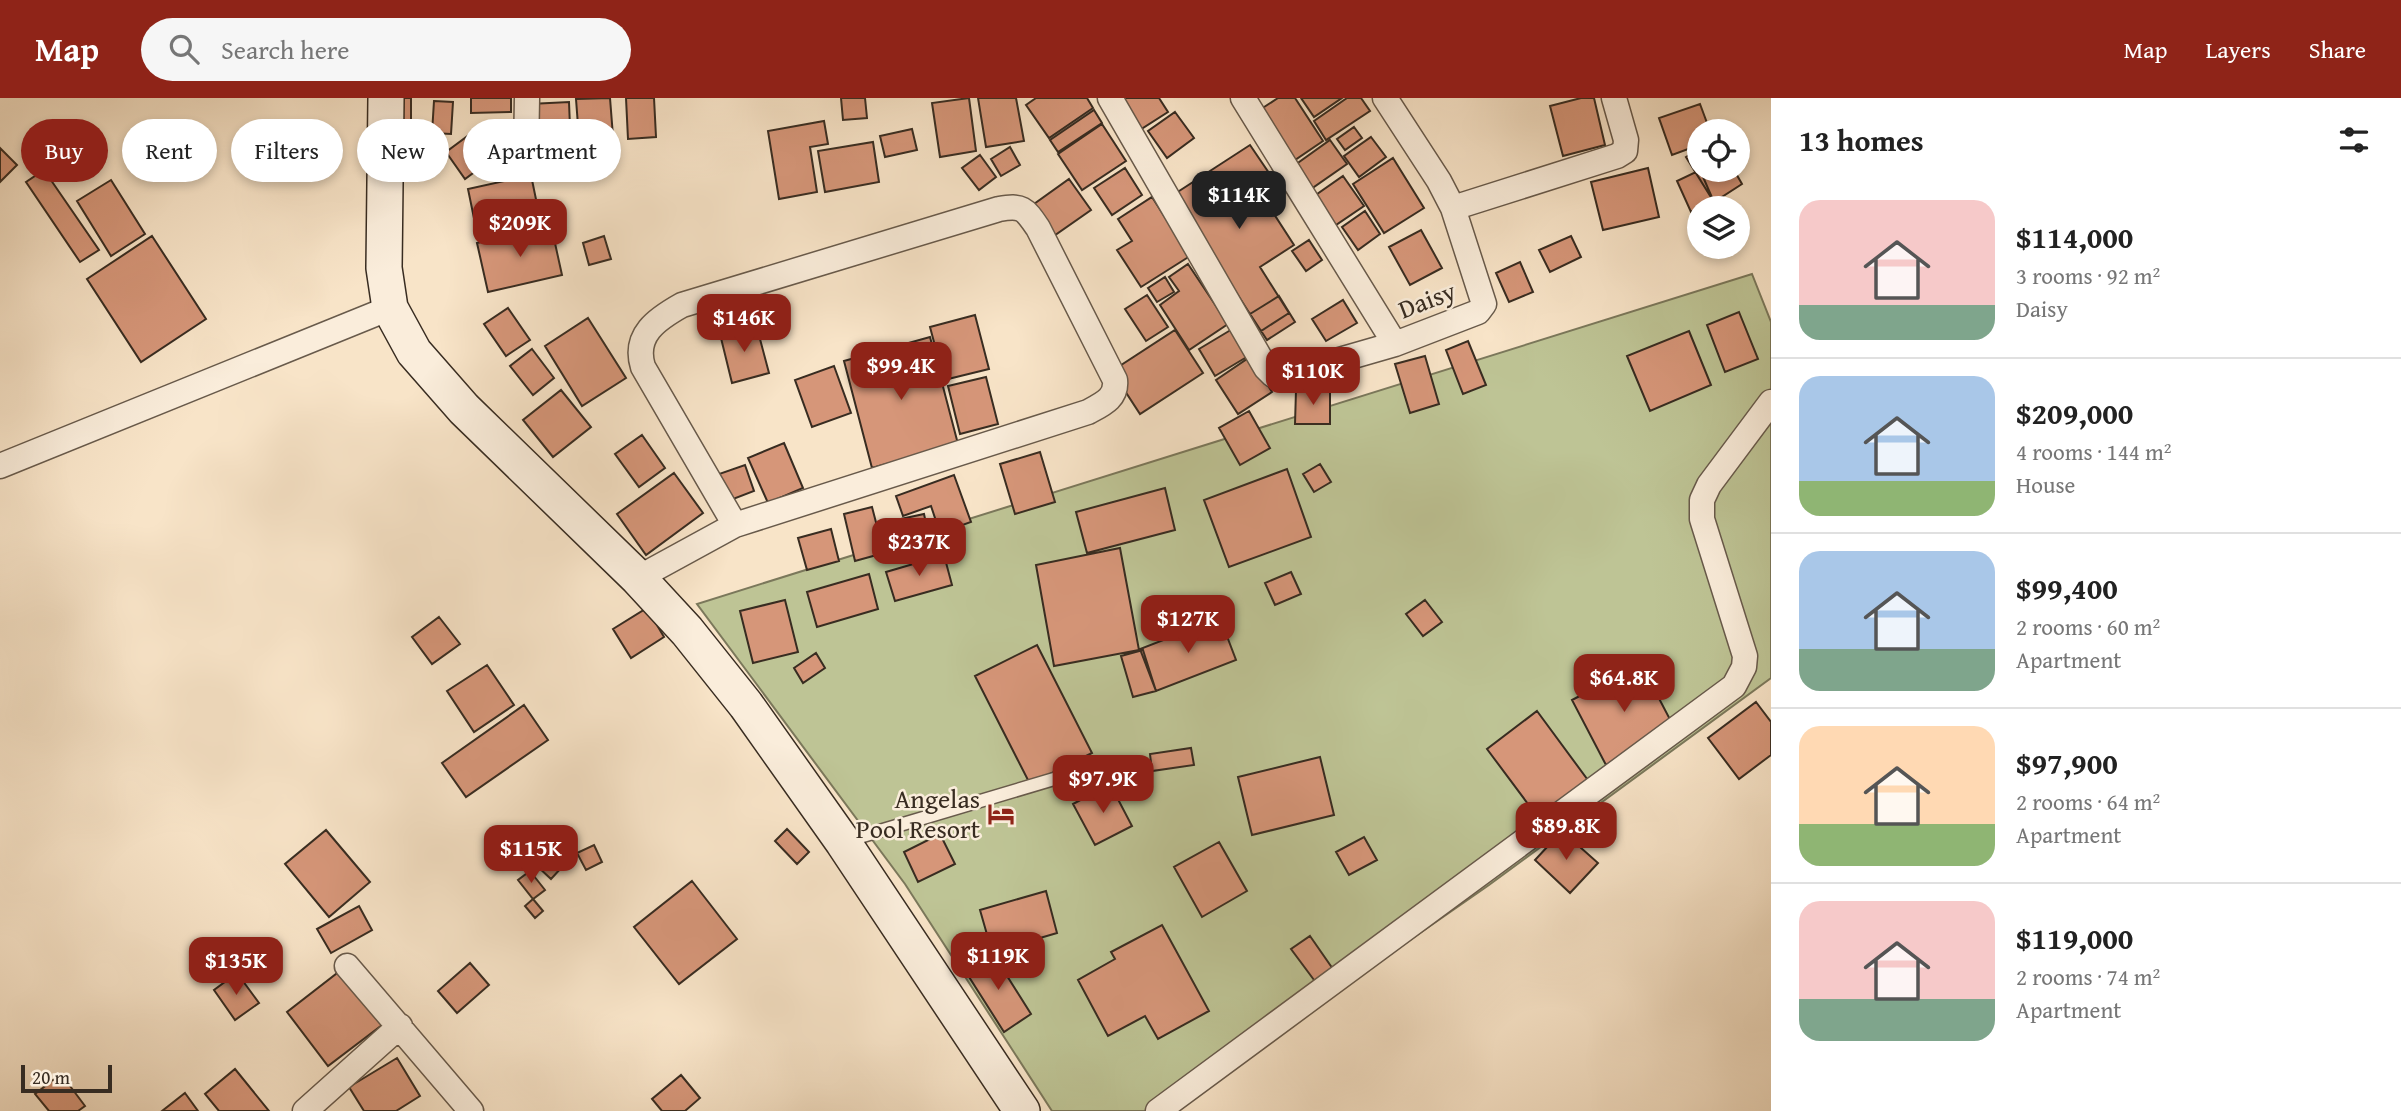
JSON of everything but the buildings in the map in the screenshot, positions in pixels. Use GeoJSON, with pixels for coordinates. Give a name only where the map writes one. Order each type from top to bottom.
{"type":"FeatureCollection","features":[{"type":"Feature","properties":{"kind":"street"},"geometry":{"type":"LineString","coordinates":[[386,98],[384,268],[390,308],[414,352],[464,409],[638,578],[687,631],[746,705],[843,842],[1022,1111]]}},
{"type":"Feature","properties":{"kind":"street"},"geometry":{"type":"LineString","coordinates":[[527,98],[527,119]]}},
{"type":"Feature","properties":{"kind":"street","name":"Daisy"},"geometry":{"type":"LineString","coordinates":[[1110,98],[1266,368],[1273,375],[1284,376],[1395,344],[1478,312],[1484,304],[1453,208],[1439,181],[1385,98]]}},
{"type":"Feature","properties":{"kind":"street"},"geometry":{"type":"LineString","coordinates":[[1243,98],[1395,344]]}},
{"type":"Feature","properties":{"kind":"street"},"geometry":{"type":"LineString","coordinates":[[1453,208],[1617,156],[1625,150],[1626,140],[1615,98]]}},
{"type":"Feature","properties":{"kind":"street"},"geometry":{"type":"LineString","coordinates":[[638,578],[735,525],[1088,412],[1111,397],[1116,389],[1115,380],[1038,228],[1023,209],[1017,206],[999,209],[682,305],[649,328],[640,342],[643,367],[735,525]]}},
{"type":"Feature","properties":{"kind":"street"},"geometry":{"type":"LineString","coordinates":[[0,466],[390,308]]}},
{"type":"Feature","properties":{"kind":"street"},"geometry":{"type":"LineString","coordinates":[[1158,1111],[1734,686],[1744,667],[1745,656],[1702,519],[1702,500],[1709,485],[1771,402]]}},
{"type":"Feature","properties":{"kind":"street"},"geometry":{"type":"LineString","coordinates":[[347,966],[471,1111]]}},
{"type":"Feature","properties":{"kind":"street"},"geometry":{"type":"LineString","coordinates":[[305,1111],[400,1026]]}},
{"type":"Feature","properties":{"kind":"lane"},"geometry":{"type":"LineString","coordinates":[[843,842],[1091,768]]}},
{"type":"Feature","properties":{"kind":"green space"},"geometry":{"type":"Polygon","coordinates":[[[1752,274],[1771,322],[1771,678],[1489,885],[1164,1111],[1052,1111],[905,884],[697,604],[1752,274]]]}},
{"type":"Feature","properties":{"kind":"place","name":"Angelas Pool Resort"},"geometry":{"type":"Point","coordinates":[1001,814]}}]}
